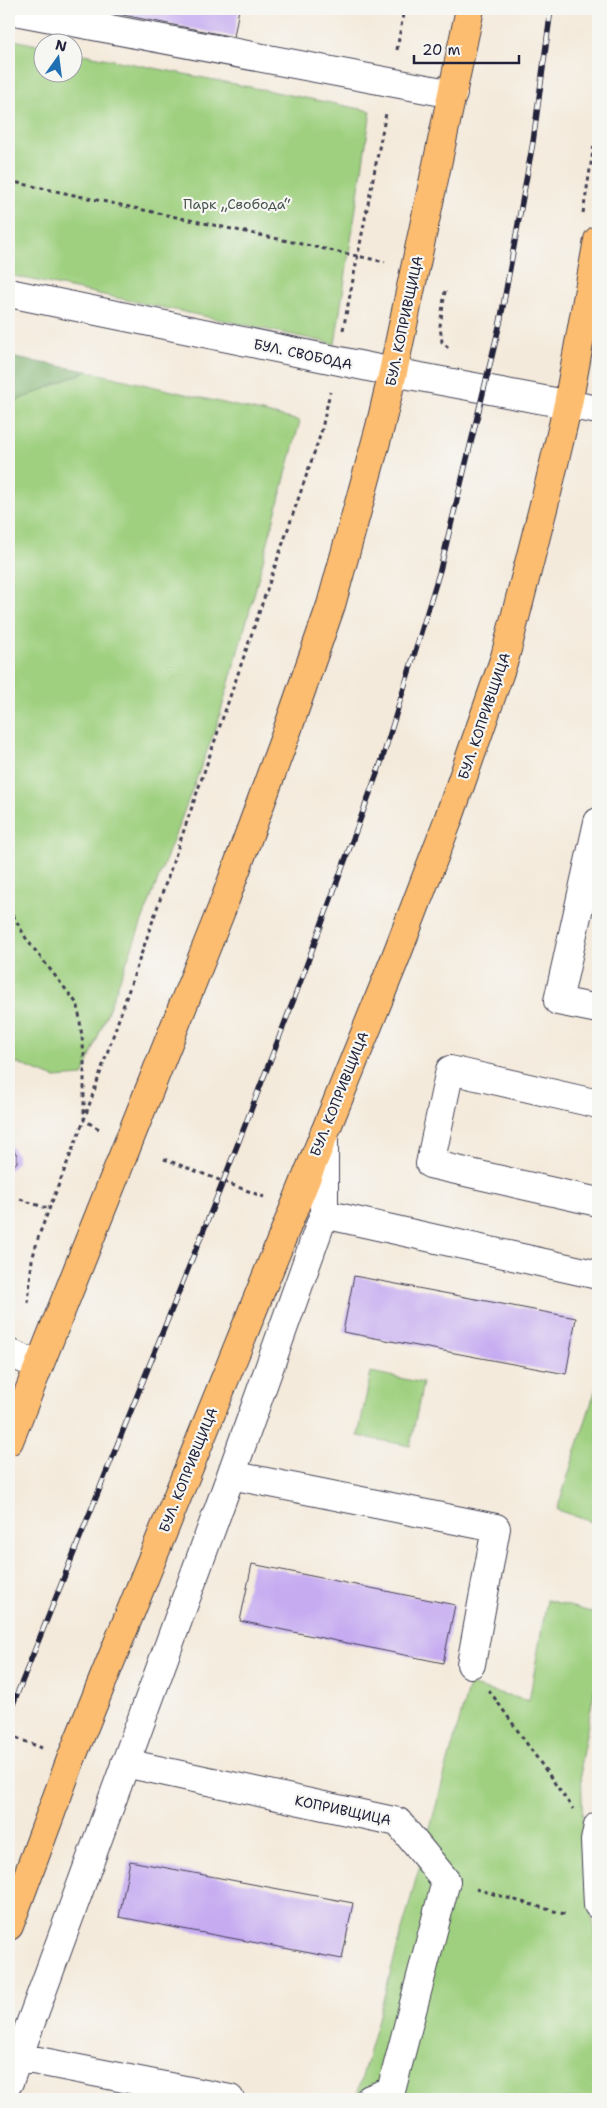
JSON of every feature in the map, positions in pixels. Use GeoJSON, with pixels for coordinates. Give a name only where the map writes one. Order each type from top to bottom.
{"type":"FeatureCollection","features":[{"type":"Feature","properties":{"kind":"main road","name":"БУЛ. КОПРИВЩИЦА"},"geometry":{"type":"LineString","coordinates":[[9,1440],[222,908],[290,725],[331,605],[394,372],[470,9]]}},
{"type":"Feature","properties":{"kind":"main road","name":"БУЛ. КОПРИВЩИЦА"},"geometry":{"type":"LineString","coordinates":[[9,1926],[71,1759],[324,1130],[395,959],[447,824],[504,657],[568,404],[598,240]]}},
{"type":"Feature","properties":{"kind":"street"},"geometry":{"type":"LineString","coordinates":[[9,10],[453,94]]}},
{"type":"Feature","properties":{"kind":"street","name":"БУЛ. СВОБОДА"},"geometry":{"type":"LineString","coordinates":[[9,293],[394,372],[598,410]]}},
{"type":"Feature","properties":{"kind":"street"},"geometry":{"type":"LineString","coordinates":[[598,822],[558,1001],[598,1009]]}},
{"type":"Feature","properties":{"kind":"street"},"geometry":{"type":"LineString","coordinates":[[598,1104],[450,1070],[430,1164],[598,1202]]}},
{"type":"Feature","properties":{"kind":"street"},"geometry":{"type":"LineString","coordinates":[[230,2099],[13,2070],[231,1475],[324,1214],[324,1130]]}},
{"type":"Feature","properties":{"kind":"street"},"geometry":{"type":"LineString","coordinates":[[324,1214],[598,1275]]}},
{"type":"Feature","properties":{"kind":"street"},"geometry":{"type":"LineString","coordinates":[[9,1353],[38,1365]]}},
{"type":"Feature","properties":{"kind":"street"},"geometry":{"type":"LineString","coordinates":[[231,1475],[496,1528],[471,1664]]}},
{"type":"Feature","properties":{"kind":"street","name":"КОПРИВЩИЦА"},"geometry":{"type":"LineString","coordinates":[[125,1763],[398,1822],[446,1881]]}},
{"type":"Feature","properties":{"kind":"street"},"geometry":{"type":"LineString","coordinates":[[596,1833],[598,1906]]}},
{"type":"Feature","properties":{"kind":"street"},"geometry":{"type":"LineString","coordinates":[[370,2099],[391,2091],[446,1881]]}},
{"type":"Feature","properties":{"kind":"path"},"geometry":{"type":"LineString","coordinates":[[28,1305],[32,1260],[39,1235],[84,1120],[321,433],[359,256],[404,9]]}},
{"type":"Feature","properties":{"kind":"path"},"geometry":{"type":"LineString","coordinates":[[9,181],[448,275],[440,326],[442,342],[456,354]]}},
{"type":"Feature","properties":{"kind":"path"},"geometry":{"type":"LineString","coordinates":[[9,908],[27,940],[78,1005],[84,1054],[84,1120]]}},
{"type":"Feature","properties":{"kind":"path"},"geometry":{"type":"LineString","coordinates":[[84,1120],[128,1146]]}},
{"type":"Feature","properties":{"kind":"path"},"geometry":{"type":"LineString","coordinates":[[164,1159],[293,1208]]}},
{"type":"Feature","properties":{"kind":"path"},"geometry":{"type":"LineString","coordinates":[[20,1199],[49,1209]]}},
{"type":"Feature","properties":{"kind":"path"},"geometry":{"type":"LineString","coordinates":[[471,1664],[596,1833]]}},
{"type":"Feature","properties":{"kind":"path"},"geometry":{"type":"LineString","coordinates":[[446,1881],[570,1915]]}},
{"type":"Feature","properties":{"kind":"green space","name":"Парк „Свобода“"},"geometry":{"type":"Polygon","coordinates":[[[9,39],[32,44],[32,82],[82,82],[82,54],[371,111],[335,344],[9,275],[9,39]]]}},
{"type":"Feature","properties":{"kind":"green space"},"geometry":{"type":"Polygon","coordinates":[[[9,357],[87,371],[16,401],[9,399],[9,357]]]}},
{"type":"Feature","properties":{"kind":"green space"},"geometry":{"type":"Polygon","coordinates":[[[87,371],[300,421],[217,725],[83,1076],[55,1078],[9,1060],[9,399],[16,401],[87,371]]]}},
{"type":"Feature","properties":{"kind":"green space"},"geometry":{"type":"Polygon","coordinates":[[[371,1372],[423,1383],[410,1446],[358,1436],[371,1372]]]}},
{"type":"Feature","properties":{"kind":"green space"},"geometry":{"type":"Polygon","coordinates":[[[598,1382],[598,1524],[557,1510],[598,1382]]]}},
{"type":"Feature","properties":{"kind":"green space"},"geometry":{"type":"Polygon","coordinates":[[[547,1600],[598,1614],[598,1671],[581,1761],[584,1869],[598,1950],[598,2099],[356,2099],[469,1685],[529,1701],[547,1600]]]}},
{"type":"Feature","properties":{"kind":"building"},"geometry":{"type":"Polygon","coordinates":[[[93,9],[239,9],[234,37],[93,9]]]}},
{"type":"Feature","properties":{"kind":"building"},"geometry":{"type":"Polygon","coordinates":[[[9,1143],[17,1155],[17,1162],[9,1171],[9,1143]]]}},
{"type":"Feature","properties":{"kind":"building"},"geometry":{"type":"Polygon","coordinates":[[[354,1276],[576,1318],[566,1374],[343,1332],[354,1276]]]}},
{"type":"Feature","properties":{"kind":"building"},"geometry":{"type":"Polygon","coordinates":[[[252,1564],[455,1605],[443,1663],[240,1621],[252,1564]]]}},
{"type":"Feature","properties":{"kind":"building"},"geometry":{"type":"Polygon","coordinates":[[[130,1861],[353,1903],[342,1959],[119,1917],[130,1861]]]}},
{"type":"Feature","properties":{"kind":"railway"},"geometry":{"type":"LineString","coordinates":[[9,1714],[223,1182],[294,999],[382,760],[440,570],[500,323],[533,142],[551,9]]}}]}
